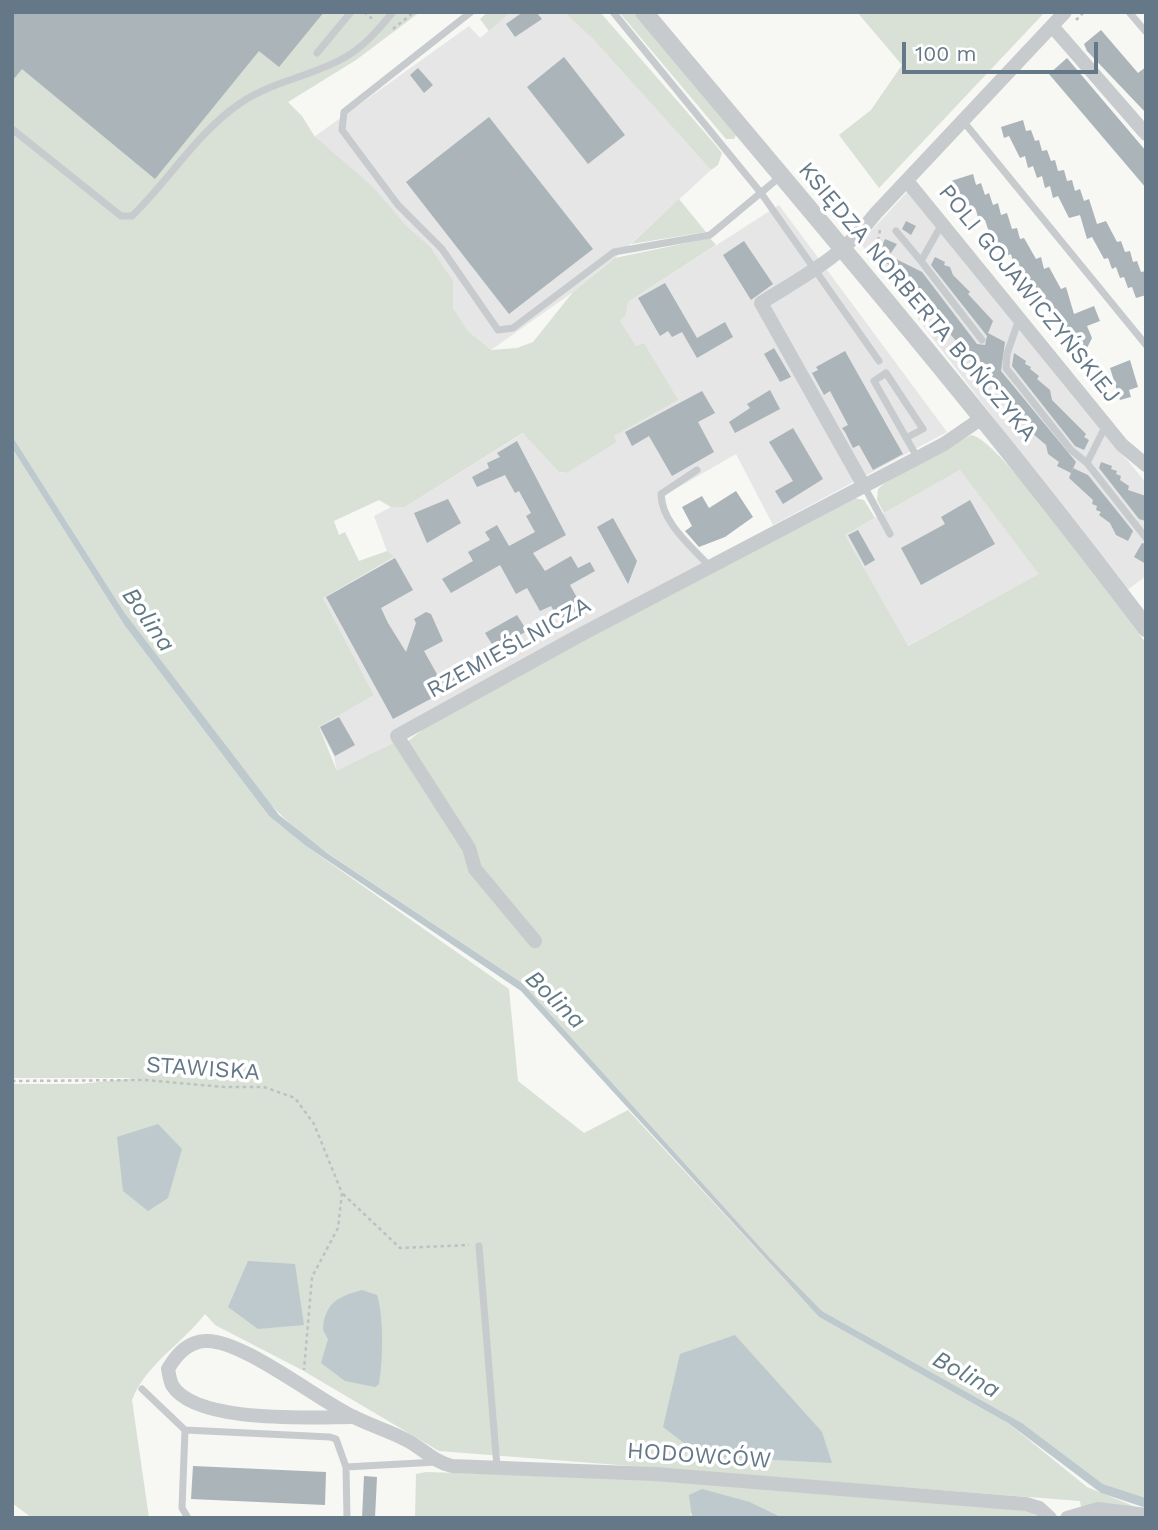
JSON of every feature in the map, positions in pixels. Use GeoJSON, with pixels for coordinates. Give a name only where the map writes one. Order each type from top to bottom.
{"type":"FeatureCollection","features":[{"type":"Feature","properties":{"kind":"street","name":"KSIĘDZA NORBERTA BOŃCZYKA"},"geometry":{"type":"LineString","coordinates":[[644,12],[982,418],[1070,526],[1146,628]]}},
{"type":"Feature","properties":{"kind":"street"},"geometry":{"type":"LineString","coordinates":[[864,486],[761,303],[843,251],[963,121],[1056,31],[1065,12]]}},
{"type":"Feature","properties":{"kind":"street"},"geometry":{"type":"LineString","coordinates":[[1056,31],[1146,134]]}},
{"type":"Feature","properties":{"kind":"street","name":"POLI GOJAWICZYŃSKIEJ"},"geometry":{"type":"LineString","coordinates":[[907,181],[1122,445],[1146,465]]}},
{"type":"Feature","properties":{"kind":"street","name":"RZEMIEŚLNICZA"},"geometry":{"type":"LineString","coordinates":[[535,941],[475,869],[469,848],[397,736],[709,567],[918,458],[982,418]]}},
{"type":"Feature","properties":{"kind":"street","name":"HODOWCÓW"},"geometry":{"type":"LineString","coordinates":[[352,1417],[303,1384],[220,1342],[204,1341],[181,1350],[168,1369],[172,1386],[200,1405],[265,1415],[352,1417],[380,1425],[437,1462],[452,1466],[655,1474],[1026,1504],[1039,1508],[1050,1518]]}},
{"type":"Feature","properties":{"kind":"street"},"geometry":{"type":"LineString","coordinates":[[1067,1518],[1098,1509],[1146,1515]]}},
{"type":"Feature","properties":{"kind":"lane"},"geometry":{"type":"LineString","coordinates":[[317,53],[351,12]]}},
{"type":"Feature","properties":{"kind":"lane"},"geometry":{"type":"LineString","coordinates":[[12,129],[121,216],[132,216],[160,189],[223,116],[264,90],[345,58],[372,37],[391,15],[382,12]]}},
{"type":"Feature","properties":{"kind":"lane"},"geometry":{"type":"LineString","coordinates":[[471,12],[344,112],[342,130],[397,205],[442,249],[498,330],[513,328],[614,251],[710,235],[781,176]]}},
{"type":"Feature","properties":{"kind":"lane"},"geometry":{"type":"LineString","coordinates":[[612,12],[761,193],[879,361]]}},
{"type":"Feature","properties":{"kind":"lane"},"geometry":{"type":"LineString","coordinates":[[1129,12],[1146,32]]}},
{"type":"Feature","properties":{"kind":"lane"},"geometry":{"type":"LineString","coordinates":[[963,121],[1146,345]]}},
{"type":"Feature","properties":{"kind":"lane"},"geometry":{"type":"LineString","coordinates":[[921,261],[942,223]]}},
{"type":"Feature","properties":{"kind":"lane"},"geometry":{"type":"LineString","coordinates":[[895,231],[982,340]]}},
{"type":"Feature","properties":{"kind":"lane"},"geometry":{"type":"LineString","coordinates":[[1019,318],[1007,355],[1006,368],[1071,450],[1087,463],[1146,538]]}},
{"type":"Feature","properties":{"kind":"lane"},"geometry":{"type":"LineString","coordinates":[[906,438],[923,429],[886,373],[874,382],[906,438],[918,458]]}},
{"type":"Feature","properties":{"kind":"lane"},"geometry":{"type":"LineString","coordinates":[[1087,463],[1106,425]]}},
{"type":"Feature","properties":{"kind":"lane"},"geometry":{"type":"LineString","coordinates":[[696,470],[665,489],[661,494],[661,506],[666,517],[709,567]]}},
{"type":"Feature","properties":{"kind":"lane"},"geometry":{"type":"LineString","coordinates":[[864,486],[890,534]]}},
{"type":"Feature","properties":{"kind":"lane"},"geometry":{"type":"LineString","coordinates":[[479,1246],[497,1468]]}},
{"type":"Feature","properties":{"kind":"lane"},"geometry":{"type":"LineString","coordinates":[[142,1389],[185,1430],[336,1438],[346,1467],[347,1518]]}},
{"type":"Feature","properties":{"kind":"lane"},"geometry":{"type":"LineString","coordinates":[[185,1430],[182,1507],[188,1518]]}},
{"type":"Feature","properties":{"kind":"lane"},"geometry":{"type":"LineString","coordinates":[[346,1467],[437,1462]]}},
{"type":"Feature","properties":{"kind":"path"},"geometry":{"type":"LineString","coordinates":[[1056,31],[1084,12]]}},
{"type":"Feature","properties":{"kind":"path"},"geometry":{"type":"LineString","coordinates":[[874,265],[881,225]]}},
{"type":"Feature","properties":{"kind":"path","name":"STAWISKA"},"geometry":{"type":"LineString","coordinates":[[12,1081],[145,1080],[224,1087],[264,1087],[281,1091],[295,1098],[314,1124],[327,1160],[339,1177],[342,1193]]}},
{"type":"Feature","properties":{"kind":"path"},"geometry":{"type":"LineString","coordinates":[[342,1193],[400,1248],[479,1246]]}},
{"type":"Feature","properties":{"kind":"path"},"geometry":{"type":"LineString","coordinates":[[303,1384],[312,1277],[338,1228],[342,1193]]}},
{"type":"Feature","properties":{"kind":"shaded area"},"geometry":{"type":"Polygon","coordinates":[[[12,12],[420,12],[356,60],[288,102],[302,116],[315,137],[373,187],[405,225],[430,247],[453,281],[453,309],[467,330],[491,350],[517,348],[533,342],[573,292],[615,258],[710,238],[716,245],[628,302],[626,315],[620,321],[636,346],[644,343],[678,400],[614,436],[617,442],[567,473],[559,472],[523,433],[405,507],[391,507],[379,500],[334,521],[339,535],[345,532],[359,561],[387,551],[394,557],[323,598],[374,695],[319,727],[337,771],[393,743],[399,748],[434,721],[501,684],[854,498],[864,500],[875,518],[845,535],[908,646],[1039,574],[960,470],[884,513],[877,500],[878,489],[885,483],[971,435],[986,443],[1007,464],[1087,564],[1146,643],[1146,1498],[1103,1484],[1022,1423],[822,1311],[770,1258],[522,983],[302,836],[264,798],[124,612],[12,436],[12,12]]]}},
{"type":"Feature","properties":{"kind":"shaded area"},"geometry":{"type":"Polygon","coordinates":[[[488,12],[511,12],[489,31],[480,19],[488,12]]]}},
{"type":"Feature","properties":{"kind":"shaded area"},"geometry":{"type":"Polygon","coordinates":[[[511,12],[564,12],[593,39],[711,170],[615,258],[573,292],[491,350],[467,330],[314,137],[469,26],[480,38],[511,12]]]}},
{"type":"Feature","properties":{"kind":"shaded area"},"geometry":{"type":"Polygon","coordinates":[[[564,12],[600,12],[722,153],[718,165],[711,170],[593,39],[564,12]]]}},
{"type":"Feature","properties":{"kind":"shaded area"},"geometry":{"type":"Polygon","coordinates":[[[619,12],[634,12],[736,135],[734,139],[726,139],[619,12]]]}},
{"type":"Feature","properties":{"kind":"shaded area"},"geometry":{"type":"Polygon","coordinates":[[[857,12],[1045,12],[879,188],[839,135],[871,110],[902,65],[857,12]]]}},
{"type":"Feature","properties":{"kind":"shaded area"},"geometry":{"type":"Polygon","coordinates":[[[908,191],[1146,483],[1146,576],[1126,591],[860,243],[908,191]]]}},
{"type":"Feature","properties":{"kind":"shaded area"},"geometry":{"type":"Polygon","coordinates":[[[679,199],[706,232],[631,244],[679,199]]]}},
{"type":"Feature","properties":{"kind":"shaded area"},"geometry":{"type":"Polygon","coordinates":[[[779,205],[947,432],[773,525],[736,454],[665,495],[668,513],[679,530],[709,560],[398,729],[393,743],[337,772],[334,757],[319,727],[374,695],[323,598],[393,558],[387,551],[374,516],[391,507],[405,507],[524,433],[559,472],[567,473],[617,442],[613,436],[677,400],[644,343],[636,346],[619,321],[626,315],[628,302],[779,205]]]}},
{"type":"Feature","properties":{"kind":"shaded area"},"geometry":{"type":"Polygon","coordinates":[[[12,436],[124,612],[279,815],[327,853],[522,983],[770,1258],[822,1311],[1022,1423],[1103,1484],[1146,1498],[1146,1508],[1101,1493],[1008,1423],[819,1317],[521,991],[306,846],[269,816],[125,626],[12,448],[12,436]]]}},
{"type":"Feature","properties":{"kind":"shaded area"},"geometry":{"type":"Polygon","coordinates":[[[12,448],[125,626],[269,816],[306,846],[509,989],[518,1081],[584,1133],[628,1110],[819,1317],[1008,1423],[1087,1487],[1143,1510],[1141,1518],[1083,1518],[1080,1501],[439,1451],[302,1370],[215,1325],[205,1314],[155,1365],[138,1387],[132,1400],[149,1518],[32,1518],[12,1503],[12,1084],[80,1084],[136,1078],[12,1078],[12,448]]]}},
{"type":"Feature","properties":{"kind":"shaded area"},"geometry":{"type":"Polygon","coordinates":[[[960,470],[1040,574],[907,646],[845,535],[960,470]]]}},
{"type":"Feature","properties":{"kind":"shaded area"},"geometry":{"type":"Polygon","coordinates":[[[158,1124],[182,1149],[168,1198],[148,1211],[123,1191],[117,1137],[158,1124]]]}},
{"type":"Feature","properties":{"kind":"shaded area"},"geometry":{"type":"Polygon","coordinates":[[[248,1261],[295,1264],[304,1325],[258,1329],[228,1307],[248,1261]]]}},
{"type":"Feature","properties":{"kind":"shaded area"},"geometry":{"type":"Polygon","coordinates":[[[362,1290],[377,1295],[381,1315],[381,1363],[379,1384],[375,1387],[345,1381],[321,1363],[328,1339],[323,1330],[329,1308],[339,1298],[362,1290]]]}},
{"type":"Feature","properties":{"kind":"shaded area"},"geometry":{"type":"Polygon","coordinates":[[[735,1335],[822,1432],[832,1463],[701,1456],[663,1427],[680,1354],[735,1335]]]}},
{"type":"Feature","properties":{"kind":"shaded area"},"geometry":{"type":"Polygon","coordinates":[[[426,1472],[647,1479],[1032,1511],[1040,1518],[783,1518],[750,1502],[690,1513],[692,1518],[415,1518],[416,1474],[426,1472]]]}},
{"type":"Feature","properties":{"kind":"shaded area"},"geometry":{"type":"Polygon","coordinates":[[[702,1489],[750,1502],[783,1518],[692,1518],[689,1495],[702,1489]]]}},
{"type":"Feature","properties":{"kind":"building"},"geometry":{"type":"Polygon","coordinates":[[[12,12],[324,12],[279,67],[259,51],[155,179],[22,69],[12,81],[12,12]]]}},
{"type":"Feature","properties":{"kind":"building"},"geometry":{"type":"Polygon","coordinates":[[[523,12],[536,12],[542,19],[515,37],[506,24],[523,12]]]}},
{"type":"Feature","properties":{"kind":"building"},"geometry":{"type":"Polygon","coordinates":[[[1101,30],[1138,73],[1146,67],[1146,113],[1087,51],[1084,44],[1101,30]]]}},
{"type":"Feature","properties":{"kind":"building"},"geometry":{"type":"Polygon","coordinates":[[[564,57],[625,135],[588,164],[527,87],[564,57]]]}},
{"type":"Feature","properties":{"kind":"building"},"geometry":{"type":"Polygon","coordinates":[[[1067,58],[1146,151],[1146,188],[1049,74],[1067,58]]]}},
{"type":"Feature","properties":{"kind":"building"},"geometry":{"type":"Polygon","coordinates":[[[418,68],[433,85],[424,93],[410,75],[418,68]]]}},
{"type":"Feature","properties":{"kind":"building"},"geometry":{"type":"Polygon","coordinates":[[[489,117],[593,249],[509,314],[406,182],[489,117]]]}},
{"type":"Feature","properties":{"kind":"building"},"geometry":{"type":"Polygon","coordinates":[[[1023,120],[1026,131],[1031,130],[1035,141],[1039,140],[1042,151],[1047,150],[1051,161],[1055,160],[1058,171],[1064,170],[1067,181],[1072,180],[1075,191],[1080,189],[1084,201],[1089,199],[1097,224],[1106,221],[1117,242],[1121,241],[1125,252],[1130,251],[1133,262],[1137,261],[1141,272],[1146,271],[1146,295],[1136,298],[1132,287],[1128,288],[1124,277],[1120,278],[1116,267],[1112,269],[1108,258],[1104,259],[1092,237],[1087,239],[1080,215],[1069,218],[1058,196],[1053,198],[1050,186],[1045,188],[1042,176],[1037,178],[1033,166],[1028,168],[1025,156],[1020,158],[1009,136],[1004,138],[1001,127],[1023,120]]]}},
{"type":"Feature","properties":{"kind":"building"},"geometry":{"type":"Polygon","coordinates":[[[973,174],[976,185],[981,183],[985,195],[989,193],[993,205],[998,203],[1001,215],[1007,213],[1012,229],[1017,228],[1020,239],[1024,238],[1036,259],[1041,257],[1044,269],[1049,267],[1061,289],[1066,287],[1074,314],[1094,306],[1100,321],[1087,326],[1092,338],[1087,348],[1076,344],[1073,337],[1068,335],[1063,321],[1054,325],[1044,294],[1039,296],[1027,274],[1023,276],[1019,264],[1014,266],[1011,254],[1006,256],[1003,244],[998,246],[995,234],[990,235],[985,220],[979,221],[976,210],[971,212],[967,200],[963,202],[959,190],[954,192],[951,181],[973,174]]]}},
{"type":"Feature","properties":{"kind":"building"},"geometry":{"type":"Polygon","coordinates":[[[906,221],[916,226],[911,235],[902,229],[906,221]]]}},
{"type":"Feature","properties":{"kind":"building"},"geometry":{"type":"Polygon","coordinates":[[[885,239],[897,244],[891,253],[881,248],[885,239]]]}},
{"type":"Feature","properties":{"kind":"building"},"geometry":{"type":"Polygon","coordinates":[[[744,241],[773,284],[751,300],[723,255],[744,241]]]}},
{"type":"Feature","properties":{"kind":"building"},"geometry":{"type":"Polygon","coordinates":[[[890,256],[922,272],[977,344],[985,345],[987,336],[931,265],[935,257],[950,267],[953,275],[970,292],[968,294],[993,321],[988,333],[1005,342],[1001,371],[1076,462],[1071,473],[1057,466],[1059,462],[1048,454],[1046,445],[1032,433],[1033,430],[986,376],[991,366],[971,358],[915,290],[916,286],[906,279],[907,276],[886,263],[890,256]]]}},
{"type":"Feature","properties":{"kind":"building"},"geometry":{"type":"Polygon","coordinates":[[[665,283],[697,338],[725,322],[733,337],[697,358],[682,332],[672,337],[668,331],[660,336],[638,298],[665,283]]]}},
{"type":"Feature","properties":{"kind":"building"},"geometry":{"type":"Polygon","coordinates":[[[774,348],[791,377],[780,382],[764,354],[774,348]]]}},
{"type":"Feature","properties":{"kind":"building"},"geometry":{"type":"Polygon","coordinates":[[[845,351],[903,454],[873,470],[859,445],[853,448],[842,428],[848,425],[830,391],[824,395],[812,373],[818,370],[816,367],[845,351]]]}},
{"type":"Feature","properties":{"kind":"building"},"geometry":{"type":"Polygon","coordinates":[[[1014,353],[1026,361],[1025,364],[1039,376],[1037,379],[1050,390],[1052,400],[1086,434],[1084,437],[1089,440],[1084,450],[1075,446],[1012,366],[1014,353]]]}},
{"type":"Feature","properties":{"kind":"building"},"geometry":{"type":"Polygon","coordinates":[[[1130,360],[1138,387],[1129,390],[1131,397],[1120,400],[1110,368],[1130,360]]]}},
{"type":"Feature","properties":{"kind":"building"},"geometry":{"type":"Polygon","coordinates":[[[770,390],[780,409],[735,433],[729,422],[750,408],[747,404],[770,390]]]}},
{"type":"Feature","properties":{"kind":"building"},"geometry":{"type":"Polygon","coordinates":[[[702,391],[715,413],[698,422],[714,452],[672,476],[649,436],[632,446],[625,432],[702,391]]]}},
{"type":"Feature","properties":{"kind":"building"},"geometry":{"type":"Polygon","coordinates":[[[793,428],[823,479],[783,504],[775,491],[793,481],[769,442],[793,428]]]}},
{"type":"Feature","properties":{"kind":"building"},"geometry":{"type":"Polygon","coordinates":[[[517,441],[566,535],[533,553],[545,571],[571,556],[578,568],[590,562],[595,571],[570,585],[582,607],[559,620],[551,606],[540,611],[527,588],[516,594],[500,565],[451,593],[442,579],[473,561],[468,552],[490,540],[485,532],[497,525],[509,546],[535,532],[526,516],[531,513],[519,491],[515,493],[505,475],[477,487],[472,477],[489,468],[487,463],[500,457],[497,453],[517,441]]]}},
{"type":"Feature","properties":{"kind":"building"},"geometry":{"type":"Polygon","coordinates":[[[1101,462],[1117,471],[1116,474],[1121,476],[1120,480],[1129,486],[1128,490],[1146,496],[1146,521],[1139,519],[1099,468],[1101,462]]]}},
{"type":"Feature","properties":{"kind":"building"},"geometry":{"type":"Polygon","coordinates":[[[1073,468],[1088,475],[1133,531],[1128,541],[1116,535],[1110,523],[1099,515],[1101,512],[1092,504],[1093,500],[1069,478],[1073,468]]]}},
{"type":"Feature","properties":{"kind":"building"},"geometry":{"type":"Polygon","coordinates":[[[736,491],[753,517],[725,537],[699,547],[685,531],[692,526],[682,507],[702,496],[709,508],[736,491]]]}},
{"type":"Feature","properties":{"kind":"building"},"geometry":{"type":"Polygon","coordinates":[[[448,499],[461,523],[427,543],[414,513],[448,499]]]}},
{"type":"Feature","properties":{"kind":"building"},"geometry":{"type":"Polygon","coordinates":[[[970,500],[995,544],[921,585],[901,548],[945,524],[941,517],[970,500]]]}},
{"type":"Feature","properties":{"kind":"building"},"geometry":{"type":"Polygon","coordinates":[[[613,518],[637,561],[628,584],[597,527],[613,518]]]}},
{"type":"Feature","properties":{"kind":"building"},"geometry":{"type":"Polygon","coordinates":[[[858,530],[875,560],[865,566],[848,535],[858,530]]]}},
{"type":"Feature","properties":{"kind":"building"},"geometry":{"type":"Polygon","coordinates":[[[1142,543],[1146,544],[1146,564],[1134,557],[1142,543]]]}},
{"type":"Feature","properties":{"kind":"building"},"geometry":{"type":"Polygon","coordinates":[[[395,558],[413,590],[381,608],[388,623],[406,652],[416,623],[414,619],[426,612],[431,614],[443,641],[424,651],[438,676],[456,666],[464,681],[393,719],[326,597],[395,558]]]}},
{"type":"Feature","properties":{"kind":"building"},"geometry":{"type":"Polygon","coordinates":[[[517,615],[527,631],[495,649],[485,633],[517,615]]]}},
{"type":"Feature","properties":{"kind":"building"},"geometry":{"type":"Polygon","coordinates":[[[339,717],[355,745],[335,756],[320,727],[339,717]]]}},
{"type":"Feature","properties":{"kind":"building"},"geometry":{"type":"Polygon","coordinates":[[[193,1466],[326,1472],[325,1505],[191,1499],[193,1466]]]}},
{"type":"Feature","properties":{"kind":"building"},"geometry":{"type":"Polygon","coordinates":[[[364,1476],[377,1477],[375,1518],[362,1518],[364,1476]]]}},
{"type":"Feature","properties":{"kind":"water label","name":"Bolina"},"geometry":{"type":"Point","coordinates":[148,620]}},
{"type":"Feature","properties":{"kind":"water label","name":"Bolina"},"geometry":{"type":"Point","coordinates":[555,1000]}},
{"type":"Feature","properties":{"kind":"water label","name":"Bolina"},"geometry":{"type":"Point","coordinates":[966,1375]}}]}
